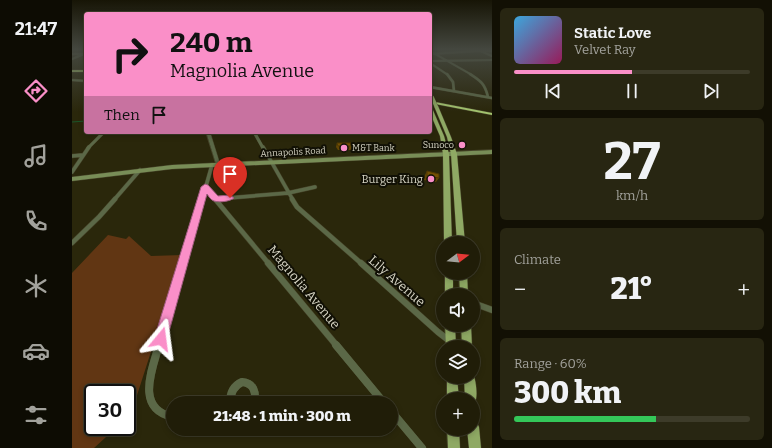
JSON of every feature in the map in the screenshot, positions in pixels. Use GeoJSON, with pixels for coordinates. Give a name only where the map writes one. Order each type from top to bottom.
{"type":"FeatureCollection","features":[{"type":"Feature","properties":{"kind":"highway"},"geometry":{"type":"LineString","coordinates":[[72,70],[84,70]]}},
{"type":"Feature","properties":{"kind":"highway"},"geometry":{"type":"LineString","coordinates":[[432,98],[492,113]]}},
{"type":"Feature","properties":{"kind":"main road"},"geometry":{"type":"LineString","coordinates":[[432,101],[436,106],[449,137],[454,154],[460,236]]}},
{"type":"Feature","properties":{"kind":"main road"},"geometry":{"type":"LineString","coordinates":[[432,113],[442,136],[446,154],[448,236]]}},
{"type":"Feature","properties":{"kind":"main road","name":"Annapolis Road"},"geometry":{"type":"LineString","coordinates":[[72,179],[140,170],[215,165],[492,152]]}},
{"type":"Feature","properties":{"kind":"main road"},"geometry":{"type":"LineString","coordinates":[[453,436],[454,448]]}},
{"type":"Feature","properties":{"kind":"main road"},"geometry":{"type":"LineString","coordinates":[[473,436],[474,448]]}},
{"type":"Feature","properties":{"kind":"street"},"geometry":{"type":"LineString","coordinates":[[441,70],[456,85],[454,91]]}},
{"type":"Feature","properties":{"kind":"street"},"geometry":{"type":"LineString","coordinates":[[464,70],[487,87],[488,97]]}},
{"type":"Feature","properties":{"kind":"street"},"geometry":{"type":"LineString","coordinates":[[72,80],[84,81]]}},
{"type":"Feature","properties":{"kind":"street"},"geometry":{"type":"LineString","coordinates":[[432,87],[492,98]]}},
{"type":"Feature","properties":{"kind":"street"},"geometry":{"type":"LineString","coordinates":[[72,172],[93,142],[102,134]]}},
{"type":"Feature","properties":{"kind":"street"},"geometry":{"type":"LineString","coordinates":[[166,416],[154,408],[150,400],[148,390],[149,379],[205,187],[215,165],[208,134]]}},
{"type":"Feature","properties":{"kind":"street","name":"Lily Avenue"},"geometry":{"type":"LineString","coordinates":[[255,134],[296,207],[446,340]]}},
{"type":"Feature","properties":{"kind":"street"},"geometry":{"type":"LineString","coordinates":[[72,156],[83,155]]}},
{"type":"Feature","properties":{"kind":"street"},"geometry":{"type":"LineString","coordinates":[[72,243],[99,217],[140,170]]}},
{"type":"Feature","properties":{"kind":"street","name":"Magnolia Avenue"},"geometry":{"type":"LineString","coordinates":[[205,187],[378,396]]}},
{"type":"Feature","properties":{"kind":"street"},"geometry":{"type":"LineString","coordinates":[[216,199],[288,193],[315,187]]}},
{"type":"Feature","properties":{"kind":"street"},"geometry":{"type":"LineString","coordinates":[[480,306],[492,310]]}},
{"type":"Feature","properties":{"kind":"street"},"geometry":{"type":"LineString","coordinates":[[230,396],[237,384],[247,382],[254,388],[256,396]]}},
{"type":"Feature","properties":{"kind":"street"},"geometry":{"type":"LineString","coordinates":[[398,419],[422,448]]}},
{"type":"Feature","properties":{"kind":"shaded area"},"geometry":{"type":"Polygon","coordinates":[[[108,235],[126,239],[129,236],[151,256],[182,255],[136,398],[136,384],[84,384],[84,436],[107,436],[94,448],[72,448],[72,273],[108,235]]]}},
{"type":"Feature","properties":{"kind":"building"},"geometry":{"type":"Polygon","coordinates":[[[337,143],[351,143],[352,146],[338,146],[337,143]]]}},
{"type":"Feature","properties":{"kind":"building"},"geometry":{"type":"Polygon","coordinates":[[[427,171],[439,174],[439,178],[427,176],[427,171]]]}},
{"type":"Feature","properties":{"kind":"waterway"},"geometry":{"type":"LineString","coordinates":[[72,122],[84,121]]}},
{"type":"Feature","properties":{"kind":"place","name":"Sunoco"},"geometry":{"type":"Point","coordinates":[462,145]}},
{"type":"Feature","properties":{"kind":"place","name":"M&T Bank"},"geometry":{"type":"Point","coordinates":[344,148]}},
{"type":"Feature","properties":{"kind":"place","name":"Burger King"},"geometry":{"type":"Point","coordinates":[431,179]}},
{"type":"Feature","properties":{"kind":"route"},"geometry":{"type":"LineString","coordinates":[[161,339],[205,187],[216,199],[230,198]]}}]}
